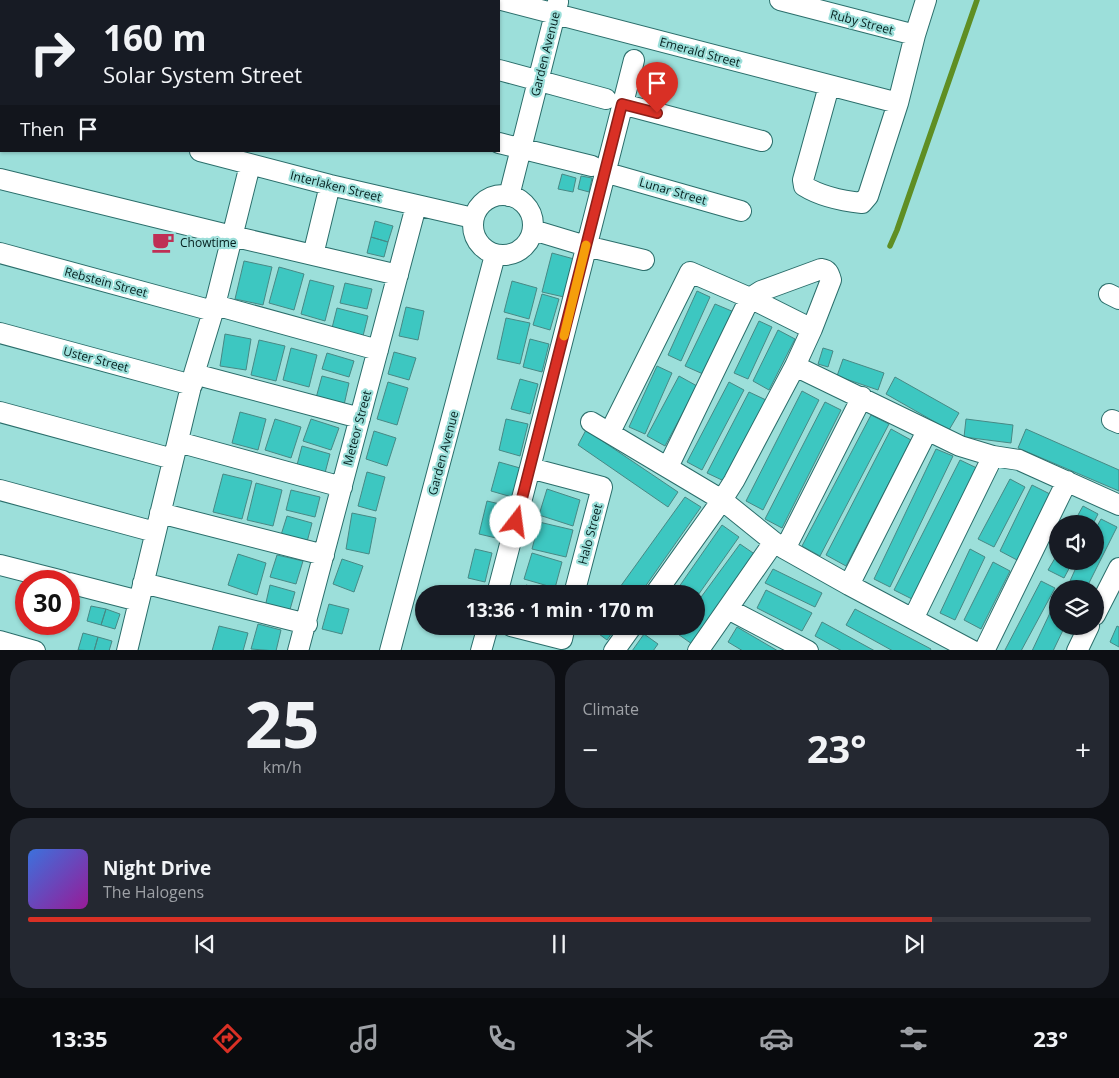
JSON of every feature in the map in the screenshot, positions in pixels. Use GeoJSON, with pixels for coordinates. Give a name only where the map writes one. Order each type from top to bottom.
{"type":"FeatureCollection","features":[{"type":"Feature","properties":{"kind":"street","name":"Emerald Street"},"geometry":{"type":"LineString","coordinates":[[502,0],[557,7],[829,86],[898,103]]}},
{"type":"Feature","properties":{"kind":"street","name":"Ruby Street"},"geometry":{"type":"LineString","coordinates":[[780,0],[915,36]]}},
{"type":"Feature","properties":{"kind":"street"},"geometry":{"type":"LineString","coordinates":[[829,86],[803,180],[804,186],[812,191],[851,202],[862,203],[868,196],[898,103],[926,0]]}},
{"type":"Feature","properties":{"kind":"street","name":"Garden Avenue"},"geometry":{"type":"LineString","coordinates":[[510,196],[557,7]]}},
{"type":"Feature","properties":{"kind":"street"},"geometry":{"type":"LineString","coordinates":[[499,585],[586,246],[598,169],[614,101],[634,60]]}},
{"type":"Feature","properties":{"kind":"street"},"geometry":{"type":"LineString","coordinates":[[500,70],[762,141]]}},
{"type":"Feature","properties":{"kind":"street","name":"Lunar Street"},"geometry":{"type":"LineString","coordinates":[[500,143],[598,169],[741,211]]}},
{"type":"Feature","properties":{"kind":"street","name":"Interlaken Street"},"geometry":{"type":"LineString","coordinates":[[204,152],[330,185],[473,218]]}},
{"type":"Feature","properties":{"kind":"street"},"geometry":{"type":"LineString","coordinates":[[127,650],[193,380],[214,308],[250,165]]}},
{"type":"Feature","properties":{"kind":"street"},"geometry":{"type":"LineString","coordinates":[[0,179],[398,275]]}},
{"type":"Feature","properties":{"kind":"street"},"geometry":{"type":"LineString","coordinates":[[313,255],[330,185]]}},
{"type":"Feature","properties":{"kind":"street"},"geometry":{"type":"LineString","coordinates":[[500,195],[510,196],[520,200],[528,208],[532,218],[533,230],[524,248],[505,256],[495,255],[484,250],[476,241],[472,230],[473,218],[483,202],[491,197],[500,195]]}},
{"type":"Feature","properties":{"kind":"street","name":"Meteor Street"},"geometry":{"type":"LineString","coordinates":[[298,650],[307,624],[416,206]]}},
{"type":"Feature","properties":{"kind":"street"},"geometry":{"type":"LineString","coordinates":[[533,230],[586,246],[644,260]]}},
{"type":"Feature","properties":{"kind":"street","name":"Rebstein Street"},"geometry":{"type":"LineString","coordinates":[[0,253],[378,350]]}},
{"type":"Feature","properties":{"kind":"street","name":"Garden Avenue"},"geometry":{"type":"LineString","coordinates":[[390,650],[495,255]]}},
{"type":"Feature","properties":{"kind":"street"},"geometry":{"type":"LineString","coordinates":[[661,585],[722,500],[795,366],[831,280],[826,270],[821,269],[761,291],[750,298],[668,467]]}},
{"type":"Feature","properties":{"kind":"street"},"geometry":{"type":"LineString","coordinates":[[610,432],[690,272],[750,298],[812,329]]}},
{"type":"Feature","properties":{"kind":"street","name":"Uster Street"},"geometry":{"type":"LineString","coordinates":[[0,333],[360,418]]}},
{"type":"Feature","properties":{"kind":"street"},"geometry":{"type":"LineString","coordinates":[[795,366],[960,446],[993,456],[1019,460],[1119,505]]}},
{"type":"Feature","properties":{"kind":"street"},"geometry":{"type":"LineString","coordinates":[[698,650],[779,545],[862,398]]}},
{"type":"Feature","properties":{"kind":"street"},"geometry":{"type":"LineString","coordinates":[[0,412],[342,487]]}},
{"type":"Feature","properties":{"kind":"street"},"geometry":{"type":"LineString","coordinates":[[592,422],[722,500],[779,545],[849,586],[973,650]]}},
{"type":"Feature","properties":{"kind":"street"},"geometry":{"type":"LineString","coordinates":[[849,586],[927,431]]}},
{"type":"Feature","properties":{"kind":"street"},"geometry":{"type":"LineString","coordinates":[[913,619],[993,456]]}},
{"type":"Feature","properties":{"kind":"street","name":"Halo Street"},"geometry":{"type":"LineString","coordinates":[[530,468],[602,487],[576,585]]}},
{"type":"Feature","properties":{"kind":"street"},"geometry":{"type":"LineString","coordinates":[[984,650],[1067,481]]}},
{"type":"Feature","properties":{"kind":"street"},"geometry":{"type":"LineString","coordinates":[[0,490],[324,555]]}},
{"type":"Feature","properties":{"kind":"street"},"geometry":{"type":"LineString","coordinates":[[0,565],[20,570]]}},
{"type":"Feature","properties":{"kind":"street"},"geometry":{"type":"LineString","coordinates":[[1104,600],[1117,578]]}},
{"type":"Feature","properties":{"kind":"street"},"geometry":{"type":"LineString","coordinates":[[80,584],[141,592],[307,624]]}},
{"type":"Feature","properties":{"kind":"street"},"geometry":{"type":"LineString","coordinates":[[728,609],[808,650]]}},
{"type":"Feature","properties":{"kind":"street"},"geometry":{"type":"LineString","coordinates":[[481,650],[485,635]]}},
{"type":"Feature","properties":{"kind":"street"},"geometry":{"type":"LineString","coordinates":[[614,650],[625,635]]}},
{"type":"Feature","properties":{"kind":"street"},"geometry":{"type":"LineString","coordinates":[[1083,649],[1087,635]]}},
{"type":"Feature","properties":{"kind":"street"},"geometry":{"type":"LineString","coordinates":[[0,641],[35,650]]}},
{"type":"Feature","properties":{"kind":"building"},"geometry":{"type":"Polygon","coordinates":[[[562,174],[576,178],[573,192],[558,189],[562,174]]]}},
{"type":"Feature","properties":{"kind":"building"},"geometry":{"type":"Polygon","coordinates":[[[581,176],[592,178],[589,192],[578,189],[581,176]]]}},
{"type":"Feature","properties":{"kind":"building"},"geometry":{"type":"Polygon","coordinates":[[[375,221],[393,226],[388,242],[371,237],[375,221]]]}},
{"type":"Feature","properties":{"kind":"building"},"geometry":{"type":"Polygon","coordinates":[[[371,237],[388,242],[384,257],[367,253],[371,237]]]}},
{"type":"Feature","properties":{"kind":"building"},"geometry":{"type":"Polygon","coordinates":[[[552,253],[574,259],[564,297],[542,292],[552,253]]]}},
{"type":"Feature","properties":{"kind":"building"},"geometry":{"type":"Polygon","coordinates":[[[244,261],[272,267],[263,305],[235,299],[244,261]]]}},
{"type":"Feature","properties":{"kind":"building"},"geometry":{"type":"Polygon","coordinates":[[[279,267],[304,274],[294,310],[269,303],[279,267]]]}},
{"type":"Feature","properties":{"kind":"building"},"geometry":{"type":"Polygon","coordinates":[[[310,280],[334,286],[325,321],[301,314],[310,280]]]}},
{"type":"Feature","properties":{"kind":"building"},"geometry":{"type":"Polygon","coordinates":[[[512,281],[537,288],[529,319],[504,312],[512,281]]]}},
{"type":"Feature","properties":{"kind":"building"},"geometry":{"type":"Polygon","coordinates":[[[345,283],[372,289],[367,309],[340,303],[345,283]]]}},
{"type":"Feature","properties":{"kind":"building"},"geometry":{"type":"Polygon","coordinates":[[[697,291],[710,297],[681,361],[668,355],[697,291]]]}},
{"type":"Feature","properties":{"kind":"building"},"geometry":{"type":"Polygon","coordinates":[[[542,294],[559,299],[550,330],[533,325],[542,294]]]}},
{"type":"Feature","properties":{"kind":"building"},"geometry":{"type":"Polygon","coordinates":[[[715,304],[734,312],[703,374],[685,366],[715,304]]]}},
{"type":"Feature","properties":{"kind":"building"},"geometry":{"type":"Polygon","coordinates":[[[406,307],[424,311],[418,340],[399,336],[406,307]]]}},
{"type":"Feature","properties":{"kind":"building"},"geometry":{"type":"Polygon","coordinates":[[[337,308],[368,316],[363,336],[332,328],[337,308]]]}},
{"type":"Feature","properties":{"kind":"building"},"geometry":{"type":"Polygon","coordinates":[[[506,318],[530,323],[520,364],[497,359],[506,318]]]}},
{"type":"Feature","properties":{"kind":"building"},"geometry":{"type":"Polygon","coordinates":[[[759,321],[772,327],[748,379],[734,373],[759,321]]]}},
{"type":"Feature","properties":{"kind":"building"},"geometry":{"type":"Polygon","coordinates":[[[778,330],[795,339],[769,390],[753,381],[778,330]]]}},
{"type":"Feature","properties":{"kind":"building"},"geometry":{"type":"Polygon","coordinates":[[[225,334],[251,339],[246,370],[220,366],[225,334]]]}},
{"type":"Feature","properties":{"kind":"building"},"geometry":{"type":"Polygon","coordinates":[[[530,339],[549,344],[542,372],[523,367],[530,339]]]}},
{"type":"Feature","properties":{"kind":"building"},"geometry":{"type":"Polygon","coordinates":[[[259,340],[285,346],[276,381],[251,375],[259,340]]]}},
{"type":"Feature","properties":{"kind":"building"},"geometry":{"type":"Polygon","coordinates":[[[291,348],[317,355],[309,387],[283,380],[291,348]]]}},
{"type":"Feature","properties":{"kind":"building"},"geometry":{"type":"Polygon","coordinates":[[[823,348],[833,351],[828,367],[818,364],[823,348]]]}},
{"type":"Feature","properties":{"kind":"building"},"geometry":{"type":"Polygon","coordinates":[[[394,352],[416,358],[409,380],[388,374],[394,352]]]}},
{"type":"Feature","properties":{"kind":"building"},"geometry":{"type":"Polygon","coordinates":[[[327,353],[354,361],[349,377],[322,369],[327,353]]]}},
{"type":"Feature","properties":{"kind":"building"},"geometry":{"type":"Polygon","coordinates":[[[843,359],[884,373],[878,390],[837,376],[843,359]]]}},
{"type":"Feature","properties":{"kind":"building"},"geometry":{"type":"Polygon","coordinates":[[[657,366],[672,373],[645,434],[629,427],[657,366]]]}},
{"type":"Feature","properties":{"kind":"building"},"geometry":{"type":"Polygon","coordinates":[[[322,376],[349,383],[344,405],[316,398],[322,376]]]}},
{"type":"Feature","properties":{"kind":"building"},"geometry":{"type":"Polygon","coordinates":[[[679,376],[697,386],[665,446],[647,436],[679,376]]]}},
{"type":"Feature","properties":{"kind":"building"},"geometry":{"type":"Polygon","coordinates":[[[895,377],[959,413],[949,430],[886,394],[895,377]]]}},
{"type":"Feature","properties":{"kind":"building"},"geometry":{"type":"Polygon","coordinates":[[[520,379],[538,384],[530,414],[511,409],[520,379]]]}},
{"type":"Feature","properties":{"kind":"building"},"geometry":{"type":"Polygon","coordinates":[[[388,382],[408,388],[397,425],[377,419],[388,382]]]}},
{"type":"Feature","properties":{"kind":"building"},"geometry":{"type":"Polygon","coordinates":[[[729,382],[744,390],[702,470],[687,462],[729,382]]]}},
{"type":"Feature","properties":{"kind":"building"},"geometry":{"type":"Polygon","coordinates":[[[802,391],[819,400],[763,510],[746,501],[802,391]]]}},
{"type":"Feature","properties":{"kind":"building"},"geometry":{"type":"Polygon","coordinates":[[[749,392],[766,400],[724,481],[707,473],[749,392]]]}},
{"type":"Feature","properties":{"kind":"building"},"geometry":{"type":"Polygon","coordinates":[[[825,402],[841,410],[782,528],[765,519],[825,402]]]}},
{"type":"Feature","properties":{"kind":"building"},"geometry":{"type":"Polygon","coordinates":[[[240,412],[266,419],[258,450],[232,443],[240,412]]]}},
{"type":"Feature","properties":{"kind":"building"},"geometry":{"type":"Polygon","coordinates":[[[871,415],[889,424],[820,556],[802,546],[871,415]]]}},
{"type":"Feature","properties":{"kind":"building"},"geometry":{"type":"Polygon","coordinates":[[[275,419],[301,427],[291,458],[265,450],[275,419]]]}},
{"type":"Feature","properties":{"kind":"building"},"geometry":{"type":"Polygon","coordinates":[[[311,419],[339,428],[331,450],[303,441],[311,419]]]}},
{"type":"Feature","properties":{"kind":"building"},"geometry":{"type":"Polygon","coordinates":[[[506,419],[528,424],[520,456],[499,450],[506,419]]]}},
{"type":"Feature","properties":{"kind":"building"},"geometry":{"type":"Polygon","coordinates":[[[966,419],[1013,425],[1011,443],[964,437],[966,419]]]}},
{"type":"Feature","properties":{"kind":"building"},"geometry":{"type":"Polygon","coordinates":[[[891,429],[911,440],[846,566],[826,555],[891,429]]]}},
{"type":"Feature","properties":{"kind":"building"},"geometry":{"type":"Polygon","coordinates":[[[1026,429],[1119,470],[1119,491],[1018,448],[1026,429]]]}},
{"type":"Feature","properties":{"kind":"building"},"geometry":{"type":"Polygon","coordinates":[[[586,430],[678,492],[668,507],[578,445],[586,430]]]}},
{"type":"Feature","properties":{"kind":"building"},"geometry":{"type":"Polygon","coordinates":[[[374,431],[396,438],[387,466],[366,459],[374,431]]]}},
{"type":"Feature","properties":{"kind":"building"},"geometry":{"type":"Polygon","coordinates":[[[302,446],[330,454],[325,473],[297,465],[302,446]]]}},
{"type":"Feature","properties":{"kind":"building"},"geometry":{"type":"Polygon","coordinates":[[[936,449],[953,456],[890,587],[874,579],[936,449]]]}},
{"type":"Feature","properties":{"kind":"building"},"geometry":{"type":"Polygon","coordinates":[[[960,460],[979,469],[912,599],[894,590],[960,460]]]}},
{"type":"Feature","properties":{"kind":"building"},"geometry":{"type":"Polygon","coordinates":[[[499,462],[520,468],[512,497],[491,491],[499,462]]]}},
{"type":"Feature","properties":{"kind":"building"},"geometry":{"type":"Polygon","coordinates":[[[367,472],[385,477],[376,511],[358,506],[367,472]]]}},
{"type":"Feature","properties":{"kind":"building"},"geometry":{"type":"Polygon","coordinates":[[[223,474],[252,481],[242,519],[213,512],[223,474]]]}},
{"type":"Feature","properties":{"kind":"building"},"geometry":{"type":"Polygon","coordinates":[[[1010,479],[1025,487],[994,547],[978,539],[1010,479]]]}},
{"type":"Feature","properties":{"kind":"building"},"geometry":{"type":"Polygon","coordinates":[[[256,483],[282,490],[273,526],[247,520],[256,483]]]}},
{"type":"Feature","properties":{"kind":"building"},"geometry":{"type":"Polygon","coordinates":[[[1032,485],[1050,494],[1017,560],[1000,551],[1032,485]]]}},
{"type":"Feature","properties":{"kind":"building"},"geometry":{"type":"Polygon","coordinates":[[[547,489],[580,500],[573,526],[539,515],[547,489]]]}},
{"type":"Feature","properties":{"kind":"building"},"geometry":{"type":"Polygon","coordinates":[[[291,490],[320,497],[315,517],[286,510],[291,490]]]}},
{"type":"Feature","properties":{"kind":"building"},"geometry":{"type":"Polygon","coordinates":[[[685,497],[701,507],[646,585],[621,585],[685,497]]]}},
{"type":"Feature","properties":{"kind":"building"},"geometry":{"type":"Polygon","coordinates":[[[487,501],[504,505],[496,538],[479,534],[487,501]]]}},
{"type":"Feature","properties":{"kind":"building"},"geometry":{"type":"Polygon","coordinates":[[[1083,506],[1098,514],[1098,515],[1078,515],[1083,506]]]}},
{"type":"Feature","properties":{"kind":"building"},"geometry":{"type":"Polygon","coordinates":[[[352,513],[376,518],[369,554],[346,549],[352,513]]]}},
{"type":"Feature","properties":{"kind":"building"},"geometry":{"type":"Polygon","coordinates":[[[287,516],[312,523],[307,542],[281,535],[287,516]]]}},
{"type":"Feature","properties":{"kind":"building"},"geometry":{"type":"Polygon","coordinates":[[[1104,520],[1117,527],[1104,553],[1104,520]]]}},
{"type":"Feature","properties":{"kind":"building"},"geometry":{"type":"Polygon","coordinates":[[[539,522],[573,530],[566,557],[532,549],[539,522]]]}},
{"type":"Feature","properties":{"kind":"building"},"geometry":{"type":"Polygon","coordinates":[[[722,525],[739,537],[705,585],[680,585],[722,525]]]}},
{"type":"Feature","properties":{"kind":"building"},"geometry":{"type":"Polygon","coordinates":[[[740,544],[756,555],[705,626],[705,592],[740,544]]]}},
{"type":"Feature","properties":{"kind":"building"},"geometry":{"type":"Polygon","coordinates":[[[475,549],[492,553],[485,582],[468,578],[475,549]]]}},
{"type":"Feature","properties":{"kind":"building"},"geometry":{"type":"Polygon","coordinates":[[[970,549],[985,557],[955,620],[940,613],[970,549]]]}},
{"type":"Feature","properties":{"kind":"building"},"geometry":{"type":"Polygon","coordinates":[[[532,553],[562,562],[556,585],[545,585],[524,579],[532,553]]]}},
{"type":"Feature","properties":{"kind":"building"},"geometry":{"type":"Polygon","coordinates":[[[238,554],[266,563],[257,595],[228,585],[238,554]]]}},
{"type":"Feature","properties":{"kind":"building"},"geometry":{"type":"Polygon","coordinates":[[[277,555],[303,561],[296,584],[270,577],[277,555]]]}},
{"type":"Feature","properties":{"kind":"building"},"geometry":{"type":"Polygon","coordinates":[[[342,559],[363,566],[354,592],[333,584],[342,559]]]}},
{"type":"Feature","properties":{"kind":"building"},"geometry":{"type":"Polygon","coordinates":[[[993,562],[1010,571],[981,629],[964,620],[993,562]]]}},
{"type":"Feature","properties":{"kind":"building"},"geometry":{"type":"Polygon","coordinates":[[[1049,568],[1049,570],[1068,570],[1064,578],[1048,570],[1049,568]]]}},
{"type":"Feature","properties":{"kind":"building"},"geometry":{"type":"Polygon","coordinates":[[[773,569],[822,593],[815,607],[765,583],[773,569]]]}},
{"type":"Feature","properties":{"kind":"building"},"geometry":{"type":"Polygon","coordinates":[[[1075,570],[1096,570],[1090,580],[1070,580],[1075,570]]]}},
{"type":"Feature","properties":{"kind":"building"},"geometry":{"type":"Polygon","coordinates":[[[1041,581],[1049,585],[1049,599],[1022,650],[1005,650],[1041,581]]]}},
{"type":"Feature","properties":{"kind":"building"},"geometry":{"type":"Polygon","coordinates":[[[270,585],[295,592],[289,613],[265,607],[270,585]]]}},
{"type":"Feature","properties":{"kind":"building"},"geometry":{"type":"Polygon","coordinates":[[[766,590],[812,613],[802,631],[757,608],[766,590]]]}},
{"type":"Feature","properties":{"kind":"building"},"geometry":{"type":"Polygon","coordinates":[[[329,604],[349,609],[342,634],[322,629],[329,604]]]}},
{"type":"Feature","properties":{"kind":"building"},"geometry":{"type":"Polygon","coordinates":[[[91,606],[106,609],[101,625],[87,621],[91,606]]]}},
{"type":"Feature","properties":{"kind":"building"},"geometry":{"type":"Polygon","coordinates":[[[106,609],[120,614],[115,629],[101,625],[106,609]]]}},
{"type":"Feature","properties":{"kind":"building"},"geometry":{"type":"Polygon","coordinates":[[[855,609],[931,649],[891,650],[846,625],[855,609]]]}},
{"type":"Feature","properties":{"kind":"building"},"geometry":{"type":"Polygon","coordinates":[[[1049,615],[1049,635],[1061,635],[1053,650],[1032,650],[1049,615]]]}},
{"type":"Feature","properties":{"kind":"building"},"geometry":{"type":"Polygon","coordinates":[[[822,622],[873,650],[840,650],[815,636],[822,622]]]}},
{"type":"Feature","properties":{"kind":"building"},"geometry":{"type":"Polygon","coordinates":[[[258,624],[281,630],[276,650],[251,649],[258,624]]]}},
{"type":"Feature","properties":{"kind":"building"},"geometry":{"type":"Polygon","coordinates":[[[219,626],[248,633],[243,650],[212,650],[219,626]]]}},
{"type":"Feature","properties":{"kind":"building"},"geometry":{"type":"Polygon","coordinates":[[[1117,626],[1119,627],[1119,647],[1110,642],[1117,626]]]}},
{"type":"Feature","properties":{"kind":"building"},"geometry":{"type":"Polygon","coordinates":[[[737,627],[776,650],[741,650],[728,642],[737,627]]]}},
{"type":"Feature","properties":{"kind":"building"},"geometry":{"type":"Polygon","coordinates":[[[83,633],[98,637],[94,650],[78,650],[83,633]]]}},
{"type":"Feature","properties":{"kind":"building"},"geometry":{"type":"Polygon","coordinates":[[[600,635],[611,635],[607,640],[600,635]]]}},
{"type":"Feature","properties":{"kind":"building"},"geometry":{"type":"Polygon","coordinates":[[[643,635],[645,635],[658,644],[654,650],[633,650],[643,635]]]}},
{"type":"Feature","properties":{"kind":"building"},"geometry":{"type":"Polygon","coordinates":[[[679,635],[698,635],[692,644],[679,635]]]}},
{"type":"Feature","properties":{"kind":"building"},"geometry":{"type":"Polygon","coordinates":[[[98,637],[112,641],[109,650],[94,650],[98,637]]]}},
{"type":"Feature","properties":{"kind":"waterway"},"geometry":{"type":"LineString","coordinates":[[890,246],[977,0]]}},
{"type":"Feature","properties":{"kind":"slow traffic"},"geometry":{"type":"LineString","coordinates":[[564,336],[586,245]]}},
{"type":"Feature","properties":{"kind":"place","name":"Chowtime"},"geometry":{"type":"Point","coordinates":[163,242]}},
{"type":"Feature","properties":{"kind":"route"},"geometry":{"type":"LineString","coordinates":[[516,522],[622,104],[657,113]]}}]}
